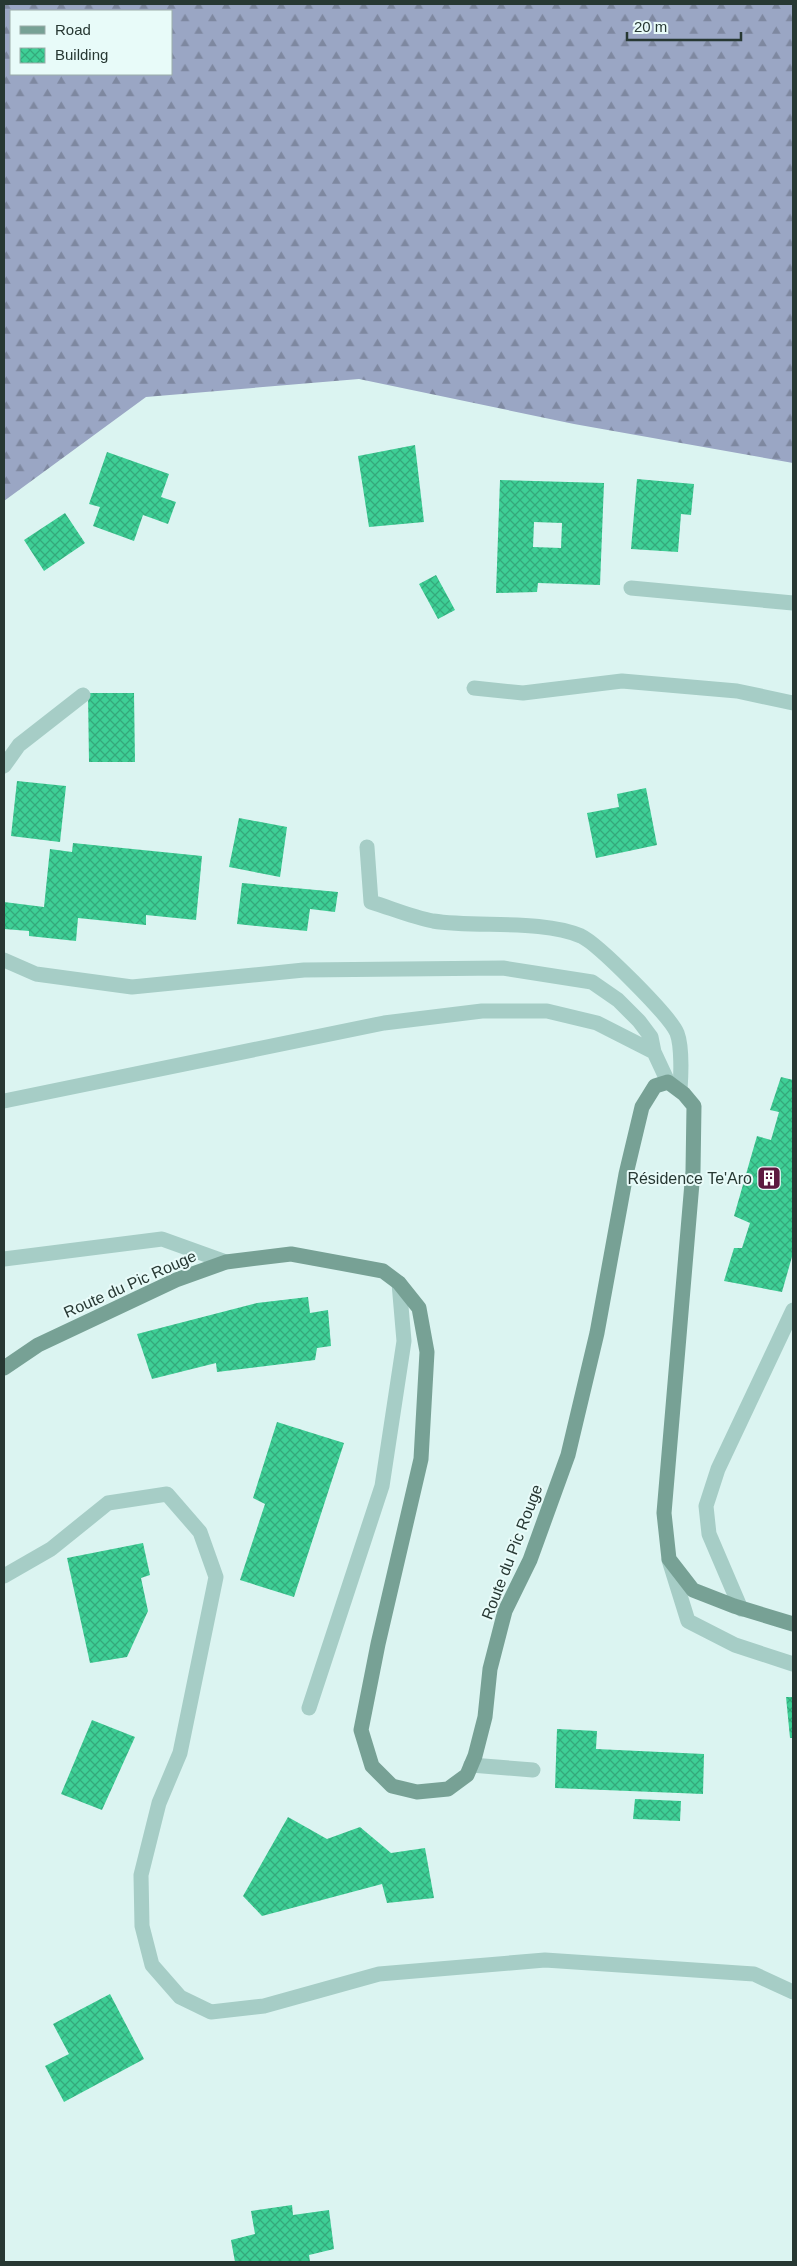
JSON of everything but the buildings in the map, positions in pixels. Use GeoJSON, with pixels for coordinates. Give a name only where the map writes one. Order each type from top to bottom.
{"type":"FeatureCollection","features":[{"type":"Feature","properties":{"kind":"street"},"geometry":{"type":"LineString","coordinates":[[631,588],[793,603]]}},
{"type":"Feature","properties":{"kind":"street"},"geometry":{"type":"LineString","coordinates":[[474,688],[523,693],[622,681],[737,691],[793,703]]}},
{"type":"Feature","properties":{"kind":"street"},"geometry":{"type":"LineString","coordinates":[[4,766],[19,745],[83,695]]}},
{"type":"Feature","properties":{"kind":"street"},"geometry":{"type":"LineString","coordinates":[[367,847],[371,902],[432,921],[547,928],[581,936],[599,950],[622,970],[677,1033],[681,1078],[674,1086]]}},
{"type":"Feature","properties":{"kind":"street"},"geometry":{"type":"LineString","coordinates":[[4,960],[36,974],[132,987],[304,970],[502,968],[592,982],[618,1000],[639,1021],[650,1037],[654,1052],[674,1086],[694,1106],[693,1171],[664,1514],[669,1559],[688,1621],[735,1645],[793,1664]]}},
{"type":"Feature","properties":{"kind":"street"},"geometry":{"type":"LineString","coordinates":[[4,1101],[384,1023],[482,1012],[547,1011],[597,1023],[654,1052]]}},
{"type":"Feature","properties":{"kind":"street","name":"Route du Pic Rouge"},"geometry":{"type":"LineString","coordinates":[[4,1368],[38,1345],[176,1280],[226,1262],[292,1254],[383,1271],[399,1283],[419,1308],[427,1352],[422,1459],[378,1644],[360,1730],[372,1766],[392,1786],[417,1792],[448,1789],[466,1775],[471,1765],[485,1717],[490,1669],[505,1611],[530,1560],[568,1455],[597,1333],[626,1174],[642,1106],[655,1086],[674,1086]]}},
{"type":"Feature","properties":{"kind":"street"},"geometry":{"type":"LineString","coordinates":[[4,1259],[162,1239],[226,1262]]}},
{"type":"Feature","properties":{"kind":"street"},"geometry":{"type":"LineString","coordinates":[[309,1708],[382,1486],[404,1341],[399,1283]]}},
{"type":"Feature","properties":{"kind":"street"},"geometry":{"type":"LineString","coordinates":[[741,1609],[709,1534],[706,1506],[718,1469],[793,1310]]}},
{"type":"Feature","properties":{"kind":"street"},"geometry":{"type":"LineString","coordinates":[[4,1576],[51,1549],[108,1503],[167,1494],[200,1532],[216,1577],[180,1753],[159,1803],[141,1875],[142,1926],[152,1965],[180,1997],[211,2012],[264,2006],[380,1974],[545,1960],[754,1974],[793,1992]]}},
{"type":"Feature","properties":{"kind":"street"},"geometry":{"type":"LineString","coordinates":[[669,1559],[693,1590],[741,1609],[793,1624]]}},
{"type":"Feature","properties":{"kind":"street"},"geometry":{"type":"LineString","coordinates":[[471,1765],[533,1770]]}},
{"type":"Feature","properties":{"kind":"green space"},"geometry":{"type":"Polygon","coordinates":[[[4,4],[793,4],[793,463],[574,424],[359,379],[146,397],[4,501],[4,4]]]}},
{"type":"Feature","properties":{"kind":"place","name":"Résidence Te'Aro"},"geometry":{"type":"Point","coordinates":[769,1178]}}]}
